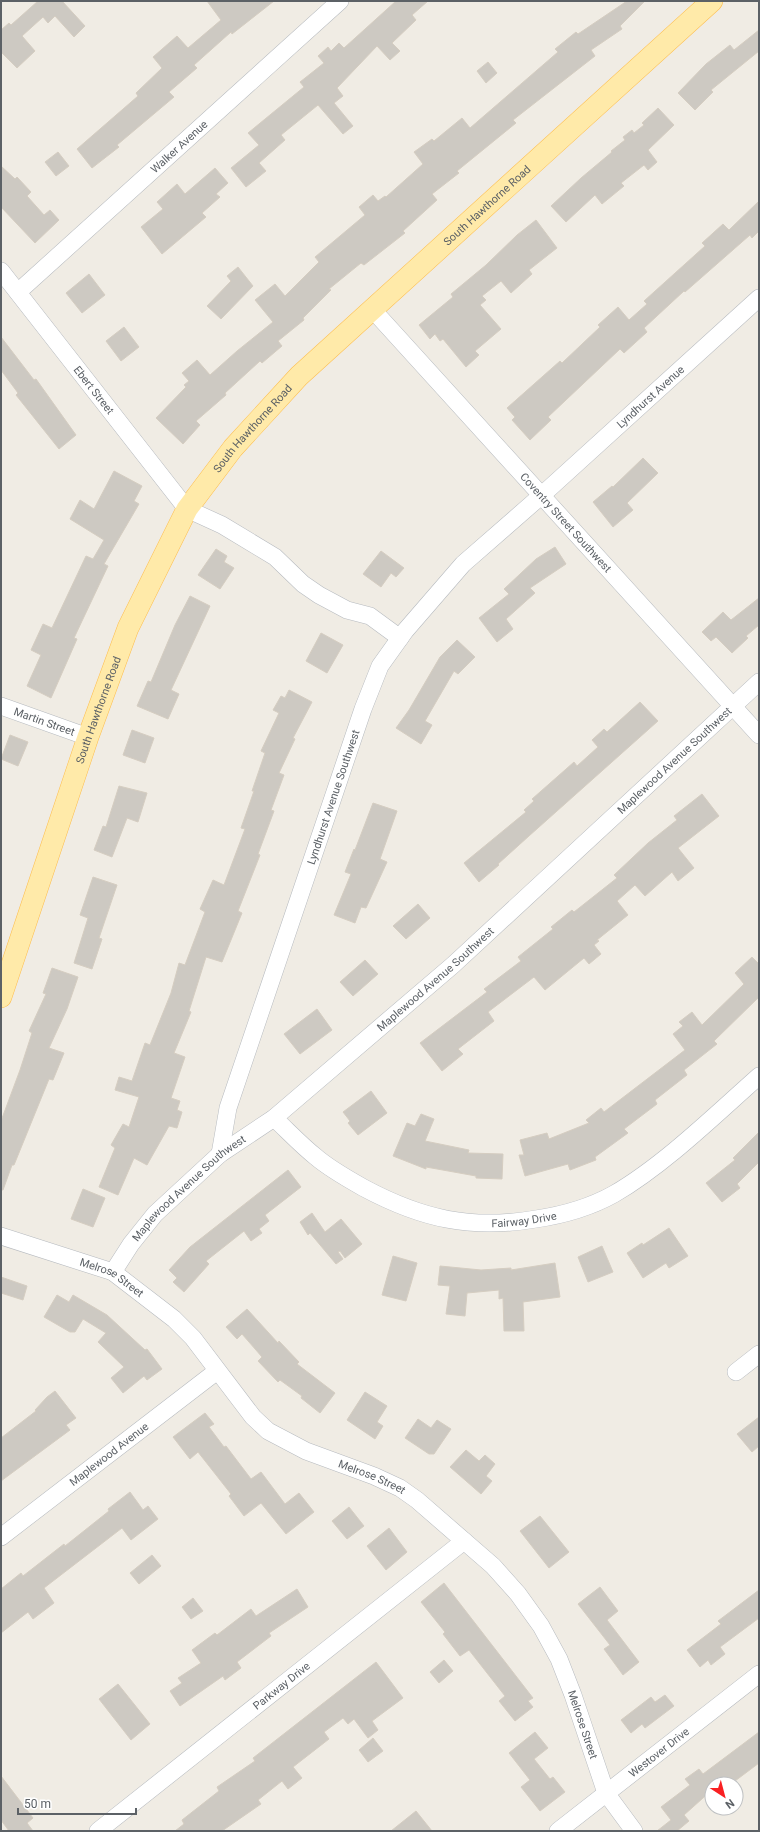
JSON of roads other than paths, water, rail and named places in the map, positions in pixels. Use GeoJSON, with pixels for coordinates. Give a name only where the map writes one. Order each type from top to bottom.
{"type":"FeatureCollection","features":[{"type":"Feature","properties":{"kind":"main road","name":"South Hawthorne Road"},"geometry":{"type":"LineString","coordinates":[[1,997],[88,737],[128,628],[187,508],[233,448],[299,376],[712,1]]}},
{"type":"Feature","properties":{"kind":"street","name":"Walker Avenue"},"geometry":{"type":"LineString","coordinates":[[18,292],[340,1]]}},
{"type":"Feature","properties":{"kind":"street","name":"Ebert Street"},"geometry":{"type":"LineString","coordinates":[[1,271],[187,508]]}},
{"type":"Feature","properties":{"kind":"street","name":"Lyndhurst Avenue"},"geometry":{"type":"LineString","coordinates":[[542,495],[759,298]]}},
{"type":"Feature","properties":{"kind":"street","name":"Coventry Street Southwest"},"geometry":{"type":"LineString","coordinates":[[373,310],[759,736]]}},
{"type":"Feature","properties":{"kind":"street","name":"Lyndhurst Avenue Southwest"},"geometry":{"type":"LineString","coordinates":[[220,1154],[228,1108],[362,709],[380,666],[400,638],[463,564],[542,495]]}},
{"type":"Feature","properties":{"kind":"street"},"geometry":{"type":"LineString","coordinates":[[187,508],[222,525],[275,557],[303,584],[319,595],[347,610],[370,616],[400,638]]}},
{"type":"Feature","properties":{"kind":"street","name":"Maplewood Avenue Southwest"},"geometry":{"type":"LineString","coordinates":[[113,1272],[131,1244],[155,1214],[220,1154],[274,1118],[453,965],[759,682]]}},
{"type":"Feature","properties":{"kind":"street","name":"Martin Street"},"geometry":{"type":"LineString","coordinates":[[1,706],[88,737]]}},
{"type":"Feature","properties":{"kind":"street","name":"Fairway Drive"},"geometry":{"type":"LineString","coordinates":[[274,1118],[317,1158],[353,1182],[384,1199],[411,1210],[460,1223],[481,1224],[524,1221],[567,1213],[588,1207],[613,1195],[637,1179],[671,1152],[759,1076]]}},
{"type":"Feature","properties":{"kind":"street","name":"Melrose Street"},"geometry":{"type":"LineString","coordinates":[[1,1236],[113,1272],[174,1319],[193,1338],[253,1417],[268,1431],[306,1451],[374,1476],[400,1488],[417,1500],[493,1566],[518,1594],[540,1626],[559,1659],[574,1695],[606,1793],[634,1831]]}},
{"type":"Feature","properties":{"kind":"street"},"geometry":{"type":"LineString","coordinates":[[736,1372],[759,1354]]}},
{"type":"Feature","properties":{"kind":"street","name":"Maplewood Avenue"},"geometry":{"type":"LineString","coordinates":[[1,1537],[217,1371]]}},
{"type":"Feature","properties":{"kind":"street","name":"Parkway Drive"},"geometry":{"type":"LineString","coordinates":[[98,1831],[464,1541]]}},
{"type":"Feature","properties":{"kind":"street","name":"Westover Drive"},"geometry":{"type":"LineString","coordinates":[[558,1831],[759,1674]]}}]}
